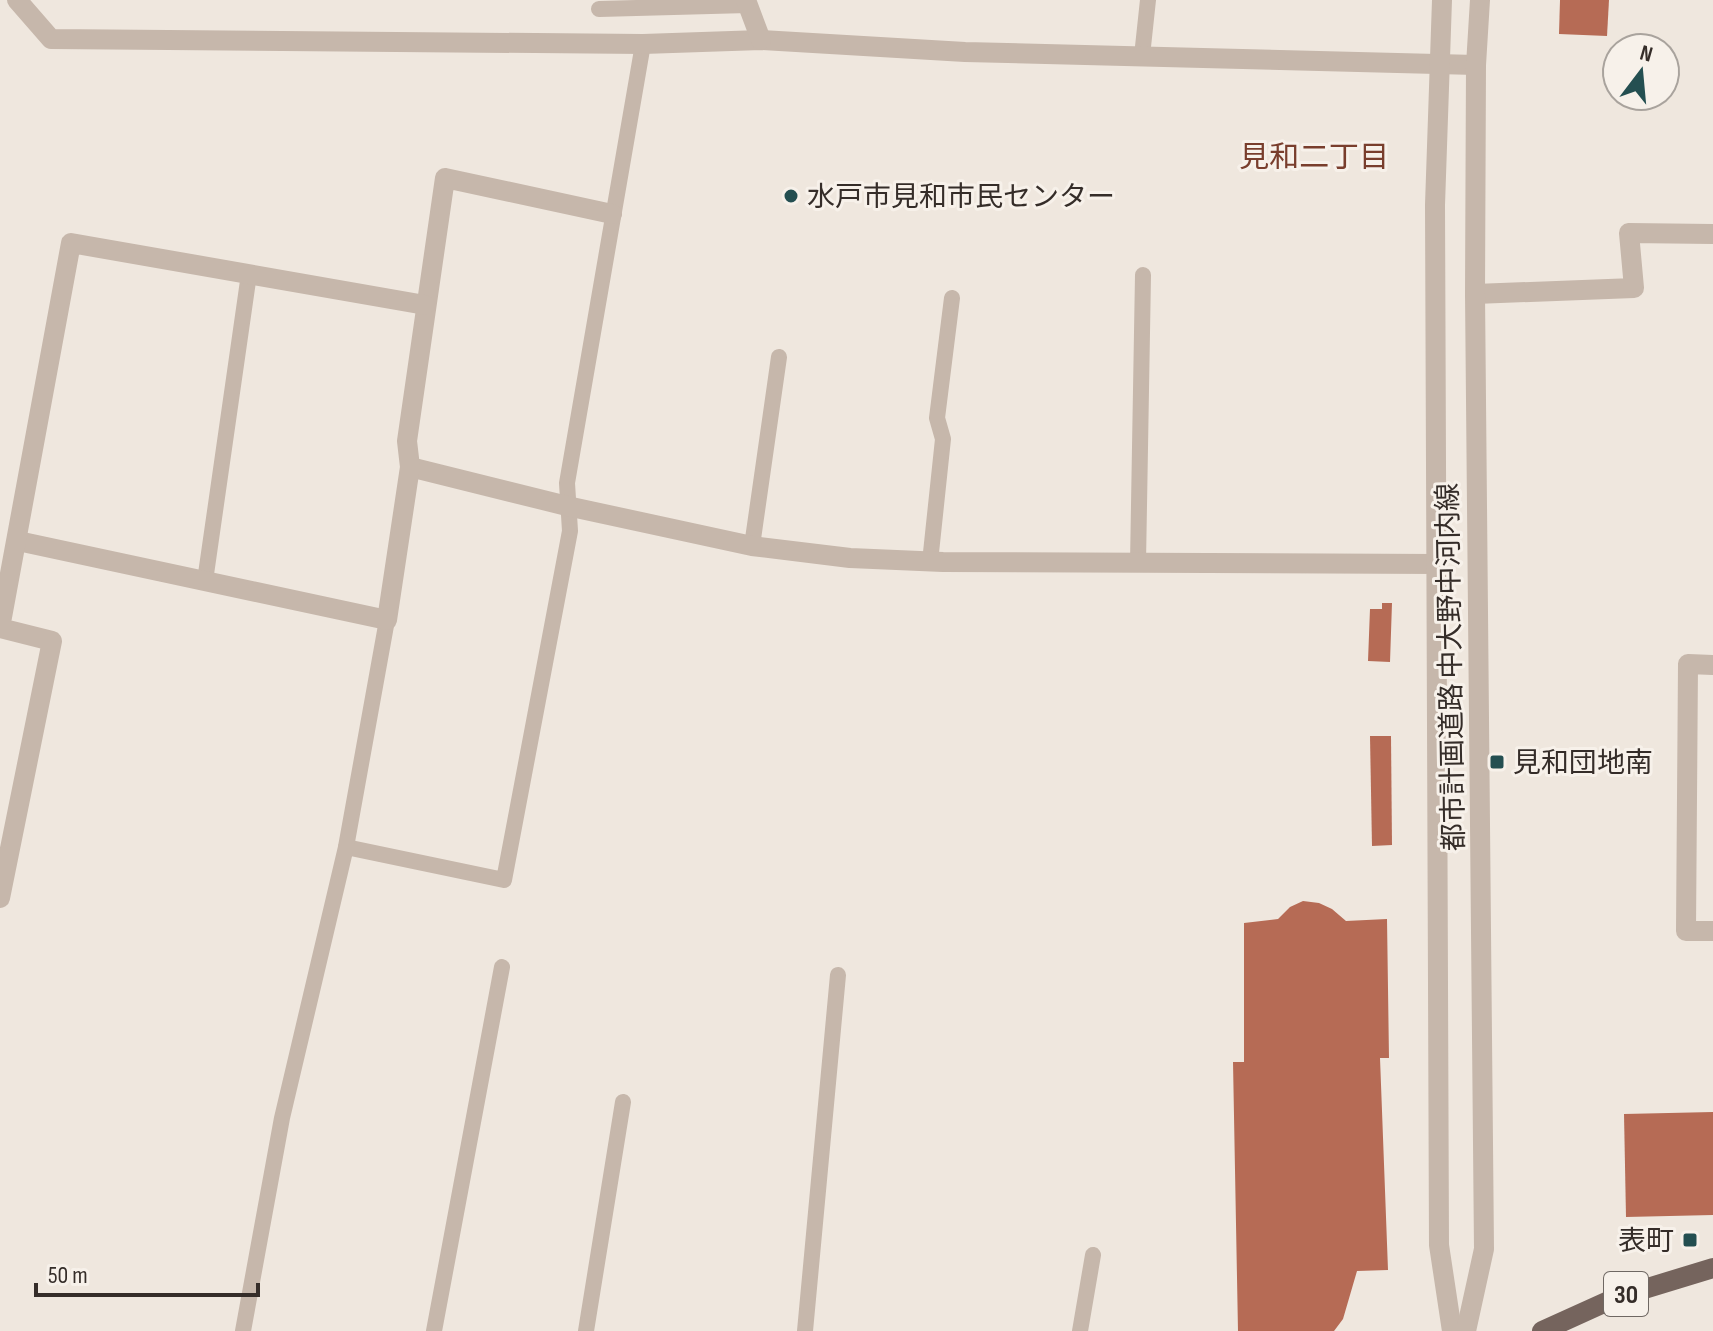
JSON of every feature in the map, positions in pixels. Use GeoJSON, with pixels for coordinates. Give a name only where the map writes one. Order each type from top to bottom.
{"type":"FeatureCollection","features":[{"type":"Feature","properties":{"kind":"main road","name":"30"},"geometry":{"type":"LineString","coordinates":[[1542,1331],[1615,1298],[1713,1268]]}},
{"type":"Feature","properties":{"kind":"street"},"geometry":{"type":"LineString","coordinates":[[17,0],[51,39],[643,44],[761,40],[965,52],[1476,65]]}},
{"type":"Feature","properties":{"kind":"street","name":"都市計画道路 中大野中河内線"},"geometry":{"type":"LineString","coordinates":[[1442,0],[1435,205],[1439,1245],[1452,1331]]}},
{"type":"Feature","properties":{"kind":"street","name":"都市計画道路 中大野中河内線"},"geometry":{"type":"LineString","coordinates":[[1466,1331],[1484,1249],[1475,294],[1476,65],[1480,0]]}},
{"type":"Feature","properties":{"kind":"street"},"geometry":{"type":"LineString","coordinates":[[747,2],[761,40]]}},
{"type":"Feature","properties":{"kind":"street"},"geometry":{"type":"LineString","coordinates":[[18,541],[387,620],[410,467],[407,441],[445,178],[612,214]]}},
{"type":"Feature","properties":{"kind":"street"},"geometry":{"type":"LineString","coordinates":[[1475,294],[1634,288],[1629,233],[1713,234]]}},
{"type":"Feature","properties":{"kind":"street"},"geometry":{"type":"LineString","coordinates":[[0,898],[52,641],[0,628],[71,243],[425,305]]}},
{"type":"Feature","properties":{"kind":"street"},"geometry":{"type":"LineString","coordinates":[[410,467],[567,506],[752,546],[850,558],[930,562],[1438,564]]}},
{"type":"Feature","properties":{"kind":"street"},"geometry":{"type":"LineString","coordinates":[[1713,665],[1688,664],[1686,915],[1686,931],[1713,931]]}},
{"type":"Feature","properties":{"kind":"lane"},"geometry":{"type":"LineString","coordinates":[[1142,56],[1148,0]]}},
{"type":"Feature","properties":{"kind":"lane"},"geometry":{"type":"LineString","coordinates":[[599,9],[747,2]]}},
{"type":"Feature","properties":{"kind":"lane"},"geometry":{"type":"LineString","coordinates":[[346,847],[504,880],[570,531],[567,483],[643,44]]}},
{"type":"Feature","properties":{"kind":"lane"},"geometry":{"type":"LineString","coordinates":[[205,581],[249,274]]}},
{"type":"Feature","properties":{"kind":"lane"},"geometry":{"type":"LineString","coordinates":[[1138,563],[1143,275]]}},
{"type":"Feature","properties":{"kind":"lane"},"geometry":{"type":"LineString","coordinates":[[930,562],[943,439],[937,418],[952,298]]}},
{"type":"Feature","properties":{"kind":"lane"},"geometry":{"type":"LineString","coordinates":[[752,546],[779,357]]}},
{"type":"Feature","properties":{"kind":"lane"},"geometry":{"type":"LineString","coordinates":[[243,1331],[282,1118],[346,847],[387,620]]}},
{"type":"Feature","properties":{"kind":"lane"},"geometry":{"type":"LineString","coordinates":[[434,1331],[502,967]]}},
{"type":"Feature","properties":{"kind":"lane"},"geometry":{"type":"LineString","coordinates":[[805,1331],[838,975]]}},
{"type":"Feature","properties":{"kind":"lane"},"geometry":{"type":"LineString","coordinates":[[586,1331],[623,1102]]}},
{"type":"Feature","properties":{"kind":"lane"},"geometry":{"type":"LineString","coordinates":[[1080,1331],[1093,1255]]}},
{"type":"Feature","properties":{"kind":"building"},"geometry":{"type":"Polygon","coordinates":[[[1560,0],[1609,0],[1607,32],[1601,32],[1601,36],[1559,34],[1560,0]]]}},
{"type":"Feature","properties":{"kind":"building"},"geometry":{"type":"Polygon","coordinates":[[[1382,603],[1392,603],[1390,662],[1368,661],[1370,609],[1382,609],[1382,603]]]}},
{"type":"Feature","properties":{"kind":"building"},"geometry":{"type":"Polygon","coordinates":[[[1370,736],[1391,736],[1392,845],[1372,846],[1370,736]]]}},
{"type":"Feature","properties":{"kind":"building"},"geometry":{"type":"Polygon","coordinates":[[[1303,901],[1332,909],[1346,921],[1387,919],[1389,1058],[1380,1058],[1388,1270],[1357,1271],[1343,1319],[1334,1331],[1238,1331],[1233,1062],[1244,1062],[1244,923],[1278,919],[1290,907],[1303,901]]]}},
{"type":"Feature","properties":{"kind":"building"},"geometry":{"type":"Polygon","coordinates":[[[1713,1112],[1713,1215],[1626,1217],[1624,1114],[1713,1112]]]}},
{"type":"Feature","properties":{"kind":"place","name":"水戸市見和市民センター"},"geometry":{"type":"Point","coordinates":[791,196]}},
{"type":"Feature","properties":{"kind":"place","name":"見和団地南"},"geometry":{"type":"Point","coordinates":[1497,762]}},
{"type":"Feature","properties":{"kind":"place","name":"表町"},"geometry":{"type":"Point","coordinates":[1690,1240]}},
{"type":"Feature","properties":{"kind":"district","name":"見和二丁目"},"geometry":{"type":"Point","coordinates":[1314,157]}}]}
